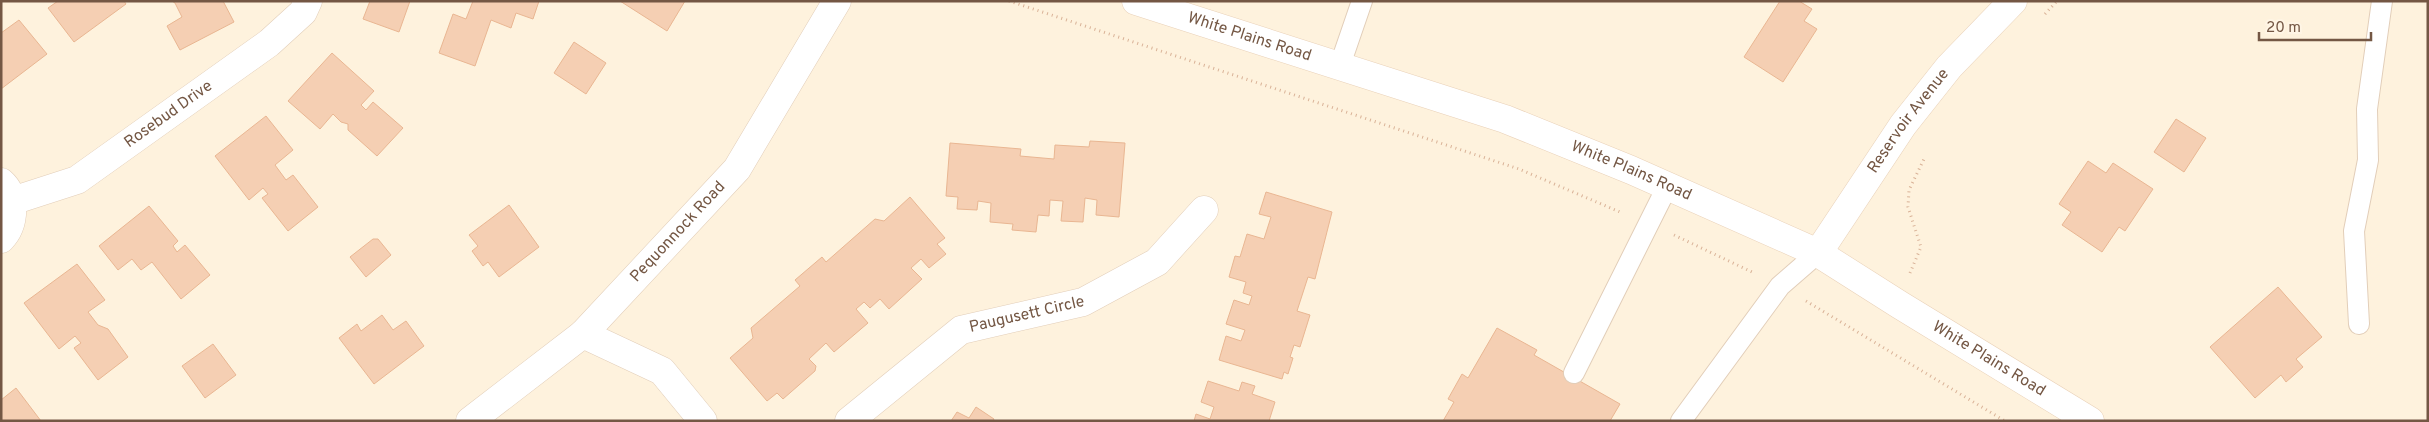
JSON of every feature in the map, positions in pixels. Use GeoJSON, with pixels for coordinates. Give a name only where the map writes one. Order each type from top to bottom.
{"type":"FeatureCollection","features":[{"type":"Feature","properties":{"kind":"street","name":"Rosebud Drive"},"geometry":{"type":"LineString","coordinates":[[1,240],[6,234],[12,218],[6,192],[77,180],[269,43],[303,12],[308,1]]}},
{"type":"Feature","properties":{"kind":"street","name":"Pequonnock Road"},"geometry":{"type":"LineString","coordinates":[[470,421],[583,334],[737,169],[837,1]]}},
{"type":"Feature","properties":{"kind":"street","name":"White Plains Road"},"geometry":{"type":"LineString","coordinates":[[1136,1],[1340,68],[1505,119],[1557,138],[1818,252],[1900,305],[2090,421]]}},
{"type":"Feature","properties":{"kind":"street","name":"Reservoir Avenue"},"geometry":{"type":"LineString","coordinates":[[1818,252],[1903,125],[1949,67],[2012,1]]}},
{"type":"Feature","properties":{"kind":"street","name":"Paugusett Circle"},"geometry":{"type":"LineString","coordinates":[[849,421],[961,330],[1083,302],[1157,262],[1204,210]]}},
{"type":"Feature","properties":{"kind":"street"},"geometry":{"type":"LineString","coordinates":[[583,334],[662,371],[703,421]]}},
{"type":"Feature","properties":{"kind":"lane"},"geometry":{"type":"LineString","coordinates":[[1340,68],[1362,1]]}},
{"type":"Feature","properties":{"kind":"lane"},"geometry":{"type":"LineString","coordinates":[[2359,324],[2354,231],[2368,160],[2367,109],[2382,1]]}},
{"type":"Feature","properties":{"kind":"lane"},"geometry":{"type":"LineString","coordinates":[[1574,373],[1667,187]]}},
{"type":"Feature","properties":{"kind":"lane"},"geometry":{"type":"LineString","coordinates":[[1681,421],[1780,286],[1818,252]]}},
{"type":"Feature","properties":{"kind":"path"},"geometry":{"type":"LineString","coordinates":[[1009,1],[1518,169],[1648,223],[1780,286],[1886,347],[2005,421]]}},
{"type":"Feature","properties":{"kind":"path"},"geometry":{"type":"LineString","coordinates":[[2044,15],[2057,1]]}},
{"type":"Feature","properties":{"kind":"path"},"geometry":{"type":"LineString","coordinates":[[1918,251],[1921,247],[1908,207],[1909,190],[1929,150]]}},
{"type":"Feature","properties":{"kind":"path"},"geometry":{"type":"LineString","coordinates":[[1886,347],[1888,342]]}},
{"type":"Feature","properties":{"kind":"building"},"geometry":{"type":"Polygon","coordinates":[[[58,1],[124,1],[126,4],[74,42],[48,8],[58,1]]]}},
{"type":"Feature","properties":{"kind":"building"},"geometry":{"type":"Polygon","coordinates":[[[172,1],[223,1],[234,22],[180,50],[167,26],[182,17],[172,1]]]}},
{"type":"Feature","properties":{"kind":"building"},"geometry":{"type":"Polygon","coordinates":[[[370,1],[410,1],[399,32],[363,19],[370,1]]]}},
{"type":"Feature","properties":{"kind":"building"},"geometry":{"type":"Polygon","coordinates":[[[473,1],[539,1],[533,19],[516,13],[511,28],[491,20],[475,66],[439,53],[453,14],[466,19],[473,1]]]}},
{"type":"Feature","properties":{"kind":"building"},"geometry":{"type":"Polygon","coordinates":[[[620,1],[685,1],[667,31],[620,1]]]}},
{"type":"Feature","properties":{"kind":"building"},"geometry":{"type":"Polygon","coordinates":[[[1780,1],[1799,1],[1812,9],[1804,21],[1817,29],[1783,82],[1744,57],[1780,1]]]}},
{"type":"Feature","properties":{"kind":"building"},"geometry":{"type":"Polygon","coordinates":[[[19,20],[47,54],[1,89],[1,33],[19,20]]]}},
{"type":"Feature","properties":{"kind":"building"},"geometry":{"type":"Polygon","coordinates":[[[574,42],[606,63],[586,94],[554,73],[574,42]]]}},
{"type":"Feature","properties":{"kind":"building"},"geometry":{"type":"Polygon","coordinates":[[[332,53],[374,91],[361,105],[366,110],[373,102],[403,128],[377,156],[348,130],[348,124],[341,122],[333,114],[320,129],[288,101],[332,53]]]}},
{"type":"Feature","properties":{"kind":"building"},"geometry":{"type":"Polygon","coordinates":[[[266,116],[293,150],[275,165],[286,180],[293,175],[318,207],[288,231],[262,198],[268,194],[263,188],[249,200],[215,156],[266,116]]]}},
{"type":"Feature","properties":{"kind":"building"},"geometry":{"type":"Polygon","coordinates":[[[2176,119],[2206,138],[2184,172],[2154,152],[2176,119]]]}},
{"type":"Feature","properties":{"kind":"building"},"geometry":{"type":"Polygon","coordinates":[[[1090,141],[1125,143],[1119,217],[1096,215],[1097,200],[1085,198],[1083,222],[1061,221],[1063,201],[1050,200],[1049,216],[1038,215],[1036,232],[1012,230],[1013,224],[990,222],[991,203],[978,201],[977,210],[957,209],[958,197],[946,196],[950,143],[1021,149],[1020,156],[1054,159],[1055,145],[1089,147],[1090,141]]]}},
{"type":"Feature","properties":{"kind":"building"},"geometry":{"type":"Polygon","coordinates":[[[2088,161],[2106,173],[2113,163],[2153,189],[2125,231],[2119,227],[2102,252],[2062,225],[2071,212],[2059,204],[2088,161]]]}},
{"type":"Feature","properties":{"kind":"building"},"geometry":{"type":"Polygon","coordinates":[[[1266,192],[1332,212],[1315,279],[1308,277],[1297,311],[1310,315],[1300,347],[1294,345],[1290,357],[1293,358],[1288,374],[1284,372],[1282,379],[1219,360],[1226,336],[1241,341],[1245,330],[1226,324],[1234,300],[1249,305],[1252,296],[1243,293],[1246,282],[1229,277],[1235,256],[1240,257],[1247,234],[1264,239],[1271,217],[1259,214],[1266,192]]]}},
{"type":"Feature","properties":{"kind":"building"},"geometry":{"type":"Polygon","coordinates":[[[910,197],[945,238],[937,244],[946,254],[929,268],[921,259],[911,268],[922,279],[889,309],[880,299],[870,308],[864,302],[856,309],[868,323],[834,352],[826,343],[809,359],[816,366],[815,371],[783,399],[777,393],[767,401],[730,358],[753,338],[751,328],[800,286],[795,280],[822,257],[826,262],[875,219],[884,221],[910,197]]]}},
{"type":"Feature","properties":{"kind":"building"},"geometry":{"type":"Polygon","coordinates":[[[509,205],[539,247],[499,277],[488,262],[483,266],[472,251],[478,246],[469,235],[509,205]]]}},
{"type":"Feature","properties":{"kind":"building"},"geometry":{"type":"Polygon","coordinates":[[[149,206],[178,241],[173,246],[177,252],[185,245],[210,275],[181,299],[152,262],[141,270],[132,259],[118,270],[99,246],[149,206]]]}},
{"type":"Feature","properties":{"kind":"building"},"geometry":{"type":"Polygon","coordinates":[[[373,239],[378,239],[391,255],[366,277],[350,257],[373,239]]]}},
{"type":"Feature","properties":{"kind":"building"},"geometry":{"type":"Polygon","coordinates":[[[77,264],[105,300],[88,312],[98,325],[108,329],[128,357],[98,380],[74,348],[81,343],[75,336],[59,349],[24,303],[77,264]]]}},
{"type":"Feature","properties":{"kind":"building"},"geometry":{"type":"Polygon","coordinates":[[[2278,287],[2322,337],[2296,359],[2303,367],[2286,382],[2281,375],[2255,398],[2210,347],[2278,287]]]}},
{"type":"Feature","properties":{"kind":"building"},"geometry":{"type":"Polygon","coordinates":[[[382,315],[393,330],[406,321],[424,346],[374,384],[339,338],[357,324],[361,331],[382,315]]]}},
{"type":"Feature","properties":{"kind":"building"},"geometry":{"type":"Polygon","coordinates":[[[1497,328],[1537,350],[1534,355],[1620,404],[1610,421],[1443,421],[1454,402],[1448,399],[1462,374],[1468,378],[1497,328]]]}},
{"type":"Feature","properties":{"kind":"building"},"geometry":{"type":"Polygon","coordinates":[[[213,344],[236,375],[205,398],[182,366],[213,344]]]}},
{"type":"Feature","properties":{"kind":"building"},"geometry":{"type":"Polygon","coordinates":[[[1208,381],[1239,391],[1242,382],[1255,386],[1252,394],[1275,402],[1269,421],[1194,421],[1196,414],[1210,419],[1214,407],[1201,402],[1208,381]]]}},
{"type":"Feature","properties":{"kind":"building"},"geometry":{"type":"Polygon","coordinates":[[[16,388],[41,421],[1,421],[1,400],[16,388]]]}},
{"type":"Feature","properties":{"kind":"building"},"geometry":{"type":"Polygon","coordinates":[[[976,407],[994,419],[993,421],[951,421],[957,412],[969,418],[976,407]]]}}]}
